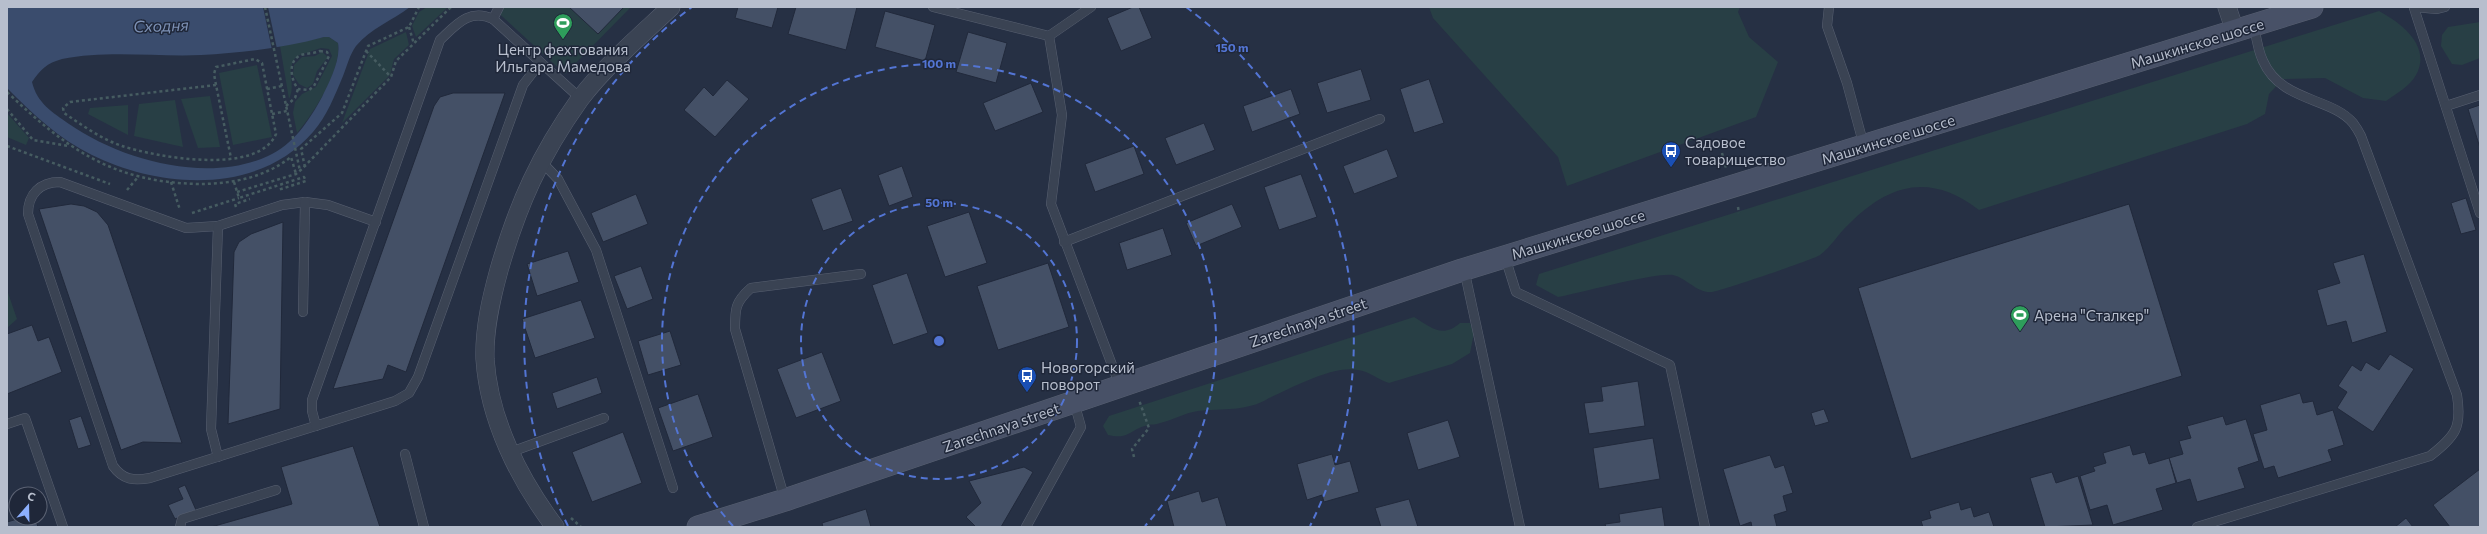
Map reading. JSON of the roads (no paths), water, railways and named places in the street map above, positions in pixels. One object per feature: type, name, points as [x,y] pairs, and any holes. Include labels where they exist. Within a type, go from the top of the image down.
[{"type":"main road","name":"Машкинское шоссе","points":[[1463,270],[2312,7]]},
{"type":"main road","name":"Zarechnaya street","points":[[698,527],[785,500],[1463,270]]},
{"type":"street","points":[[556,527],[540,507],[511,452],[498,422],[489,387],[485,359],[486,331],[493,291],[510,231],[540,160],[581,99],[611,64],[672,7]]},
{"type":"street","points":[[2227,7],[2244,28]]},
{"type":"lane","points":[[493,19],[499,7]]},
{"type":"lane","points":[[933,7],[1049,36],[1091,7]]},
{"type":"lane","points":[[1829,7],[1827,26],[1847,83],[1864,146]]},
{"type":"lane","points":[[2445,7],[2437,9],[2414,8],[2480,213]]},
{"type":"lane","points":[[316,426],[312,412],[312,400],[440,40],[462,19],[474,15],[484,15],[493,19],[581,99]]},
{"type":"lane","points":[[2197,527],[2430,456],[2448,442],[2459,421],[2457,395],[2361,136],[2352,122],[2332,109],[2294,93],[2272,75],[2244,28]]},
{"type":"lane","points":[[1049,36],[1062,115],[1051,204],[1064,242],[1120,386]]},
{"type":"lane","points":[[376,222],[328,205],[305,202],[282,205],[218,226],[186,228],[60,182],[51,182],[36,190],[28,206],[28,214],[113,466],[118,473],[125,478],[136,480],[150,478],[395,402],[409,393],[418,377],[523,84],[540,63]]},
{"type":"lane","points":[[2446,106],[2480,95]]},
{"type":"lane","points":[[1064,242],[1380,119]]},
{"type":"lane","points":[[540,160],[558,179],[596,250],[673,488]]},
{"type":"lane","points":[[303,312],[305,202]]},
{"type":"lane","points":[[218,226],[211,429],[218,457]]},
{"type":"lane","points":[[1505,257],[1516,292],[1670,365],[1705,527]]},
{"type":"lane","points":[[1463,270],[1520,527]]},
{"type":"lane","points":[[785,500],[735,329],[735,313],[739,298],[751,288],[861,274]]},
{"type":"lane","points":[[1026,527],[1081,427],[1074,402]]},
{"type":"lane","points":[[7,424],[25,418],[63,527]]},
{"type":"lane","points":[[511,452],[604,418]]},
{"type":"lane","points":[[405,454],[424,527]]},
{"type":"lane","points":[[180,527],[182,519],[276,490]]},
{"type":"water","name":"Сходня","points":[[7,7],[410,7],[368,35],[356,46],[350,56],[330,105],[313,132],[291,152],[265,167],[238,176],[208,180],[178,179],[148,175],[119,166],[80,149],[57,134],[7,88]],"holes":[[[329,37],[338,43],[338,56],[334,71],[312,115],[300,131],[285,146],[268,156],[244,164],[218,168],[192,168],[165,164],[113,148],[90,137],[51,111],[41,101],[32,82],[48,65],[62,59],[79,56],[114,54],[217,54],[263,49]]]},
{"type":"place","name":"Центр фехтования Ильгара Мамедова","points":[[563,40]]},
{"type":"place","name":"Садовое товарищество","points":[[1671,168]]},
{"type":"place","name":"Арена \"Сталкер\"","points":[[2020,332]]},
{"type":"place","name":"Новогорский поворот","points":[[1027,393]]}]
